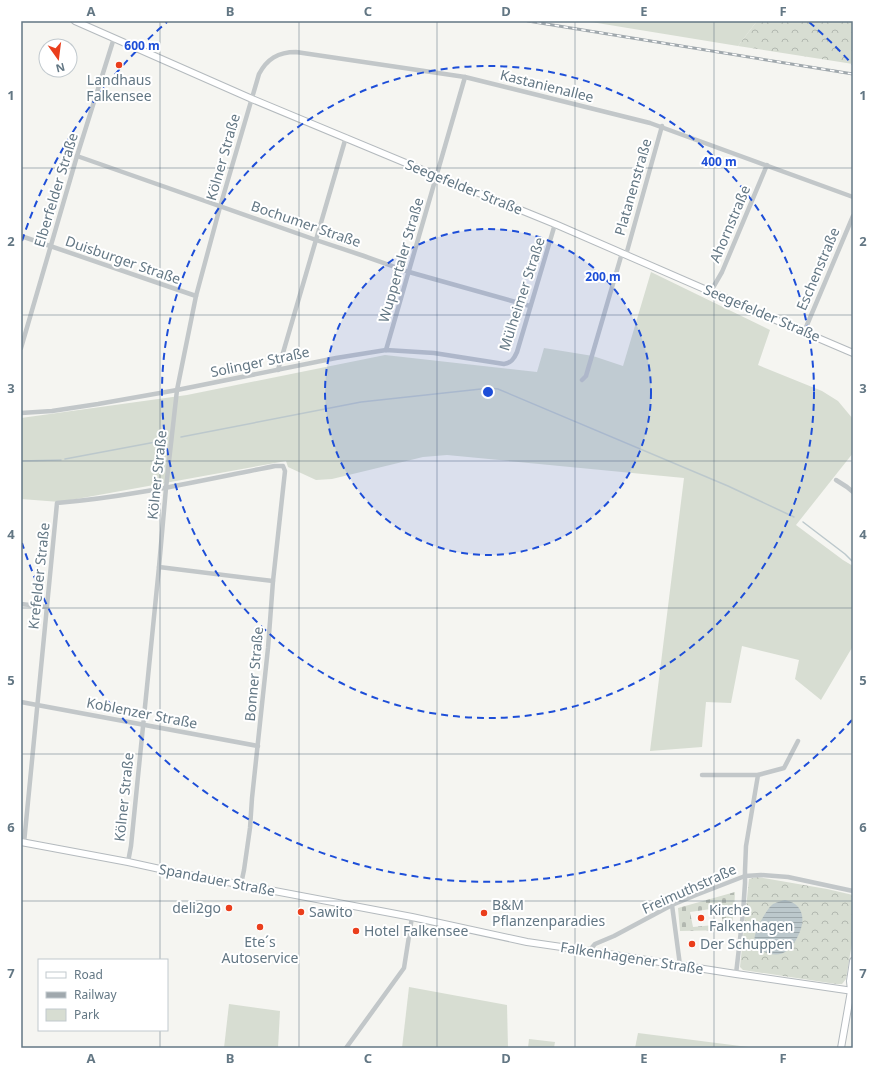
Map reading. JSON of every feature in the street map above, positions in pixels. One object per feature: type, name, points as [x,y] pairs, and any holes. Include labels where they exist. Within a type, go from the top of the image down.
[{"type":"main road","name":"Seegefelder Straße","points":[[74,21],[252,98],[555,224],[853,353]]},
{"type":"main road","name":"Spandauer Straße","points":[[22,843],[128,862],[412,918]]},
{"type":"main road","name":"Falkenhagener Straße","points":[[412,918],[527,942],[852,990]]},
{"type":"main road","points":[[842,1048],[852,990],[850,981],[853,962]]},
{"type":"street","name":"Elberfelder Straße","points":[[21,348],[77,156],[114,38]]},
{"type":"street","name":"Kastanienallee","points":[[252,98],[259,74],[263,67],[270,59],[279,54],[288,52],[308,53],[465,77],[662,126],[853,197]]},
{"type":"street","name":"Wuppertaler Straße","points":[[386,350],[465,77]]},
{"type":"street","name":"Kölner Straße","points":[[128,862],[177,390],[196,296],[252,98]]},
{"type":"street","name":"Platanenstraße","points":[[582,380],[586,376],[662,126]]},
{"type":"street","points":[[278,370],[346,137]]},
{"type":"street","name":"Bochumer Straße","points":[[77,156],[409,272],[530,306]]},
{"type":"street","name":"Ahornstraße","points":[[711,292],[722,272],[767,165]]},
{"type":"street","name":"Eschenstraße","points":[[804,332],[853,216]]},
{"type":"street","name":"Mülheimer Straße","points":[[504,364],[513,359],[517,352],[555,224]]},
{"type":"street","name":"Duisburger Straße","points":[[21,236],[196,296]]},
{"type":"street","name":"Solinger Straße","points":[[21,413],[52,411],[98,404],[177,390],[336,358],[386,350],[434,353],[504,364]]},
{"type":"street","name":"Bonner Straße","points":[[166,488],[275,466],[284,466],[285,471],[273,581],[268,649],[250,828],[244,870],[240,884]]},
{"type":"street","points":[[836,480],[853,492]]},
{"type":"street","name":"Krefelder Straße","points":[[22,843],[38,704],[58,503],[91,500],[166,488]]},
{"type":"street","points":[[159,567],[273,581]]},
{"type":"street","points":[[21,604],[47,607]]},
{"type":"street","name":"Koblenzer Straße","points":[[21,702],[258,746]]},
{"type":"street","points":[[702,775],[758,774],[784,768],[798,741]]},
{"type":"street","points":[[736,974],[743,913],[746,846],[758,774]]},
{"type":"street","name":"Freimuthstraße","points":[[589,951],[595,944],[614,936],[672,905],[745,876],[761,875],[788,878],[853,891]]},
{"type":"street","points":[[672,905],[680,965]]},
{"type":"street","points":[[346,1048],[404,968],[412,918]]},
{"type":"green space","points":[[585,21],[757,21],[738,46]]},
{"type":"green space","points":[[757,21],[853,21],[853,64],[738,46]]},
{"type":"green space","points":[[651,272],[770,330],[758,365],[822,391],[838,401],[853,419],[853,453],[796,525],[853,566],[853,646],[821,700],[795,679],[799,660],[742,646],[731,703],[706,702],[702,747],[650,751],[684,478],[447,455],[423,457],[332,479],[316,480],[288,467],[286,461],[60,502],[21,499],[21,418],[187,395],[385,355],[537,372],[544,348],[593,356],[623,366]]},
{"type":"green space","points":[[757,877],[853,895],[853,937],[846,979],[842,984],[743,970],[740,967],[749,879]]},
{"type":"green space","points":[[735,892],[734,912],[721,914],[720,911],[712,913],[711,909],[690,912],[693,927],[714,925],[715,923],[722,921],[722,917],[733,916],[732,930],[680,931],[678,908]]},
{"type":"green space","points":[[409,987],[507,1005],[508,1048],[402,1048]]},
{"type":"green space","points":[[229,1004],[280,1011],[278,1048],[224,1048]]},
{"type":"green space","points":[[638,1033],[756,1048],[635,1048]]},
{"type":"green space","points":[[529,1039],[555,1042],[554,1048],[528,1048]]},
{"type":"shaded area","points":[[785,900],[797,905],[802,914],[802,926],[800,932],[791,947],[783,953],[774,954],[762,951],[755,944],[756,932],[770,907],[773,904]]},
{"type":"waterway","points":[[181,437],[361,402],[490,388],[498,389],[728,486],[794,517]]},
{"type":"waterway","points":[[65,459],[161,441]]},
{"type":"waterway","points":[[21,461],[61,460]]},
{"type":"waterway","points":[[803,522],[845,554],[853,562]]},
{"type":"railway","points":[[528,21],[853,74]]},
{"type":"place","name":"Landhaus Falkensee","points":[[119,65]]},
{"type":"place","name":"deli2go","points":[[229,908]]},
{"type":"place","name":"Sawito","points":[[301,912]]},
{"type":"place","name":"B&M Pflanzenparadies","points":[[484,913]]},
{"type":"place","name":"Kirche Falkenhagen","points":[[701,918]]},
{"type":"place","name":"Ete´s Autoservice","points":[[260,927]]},
{"type":"place","name":"Hotel Falkensee","points":[[356,931]]},
{"type":"place","name":"Der Schuppen","points":[[692,944]]}]
